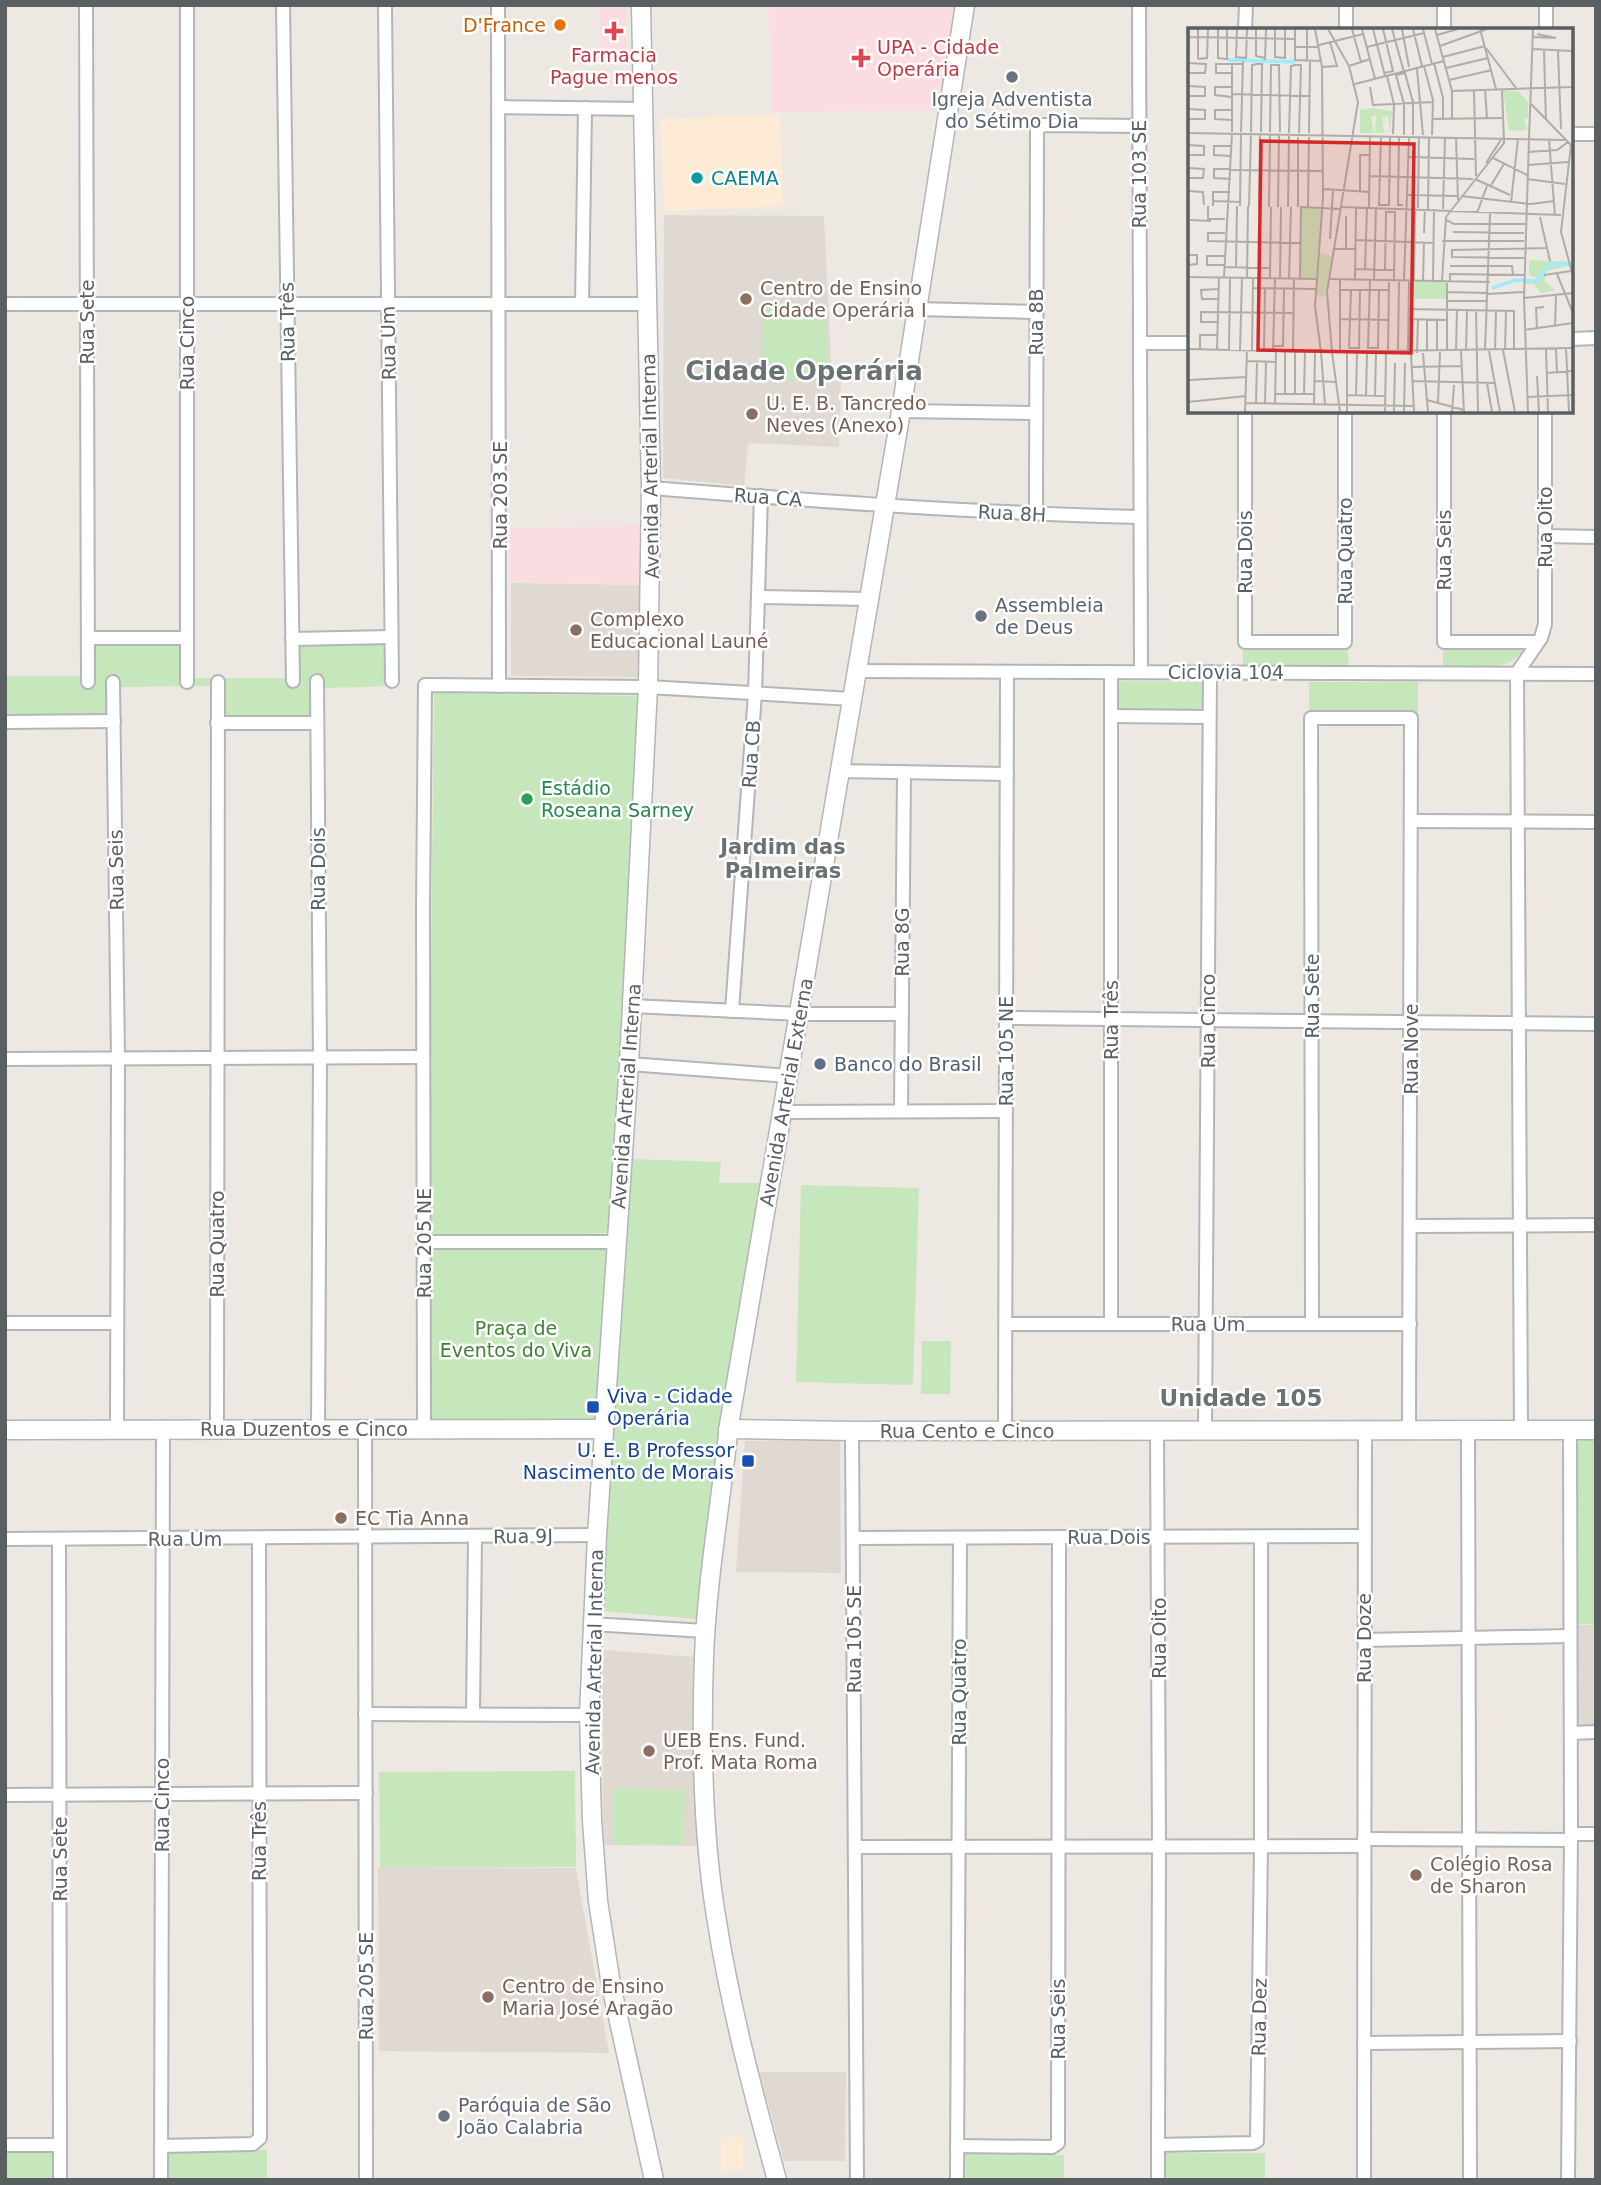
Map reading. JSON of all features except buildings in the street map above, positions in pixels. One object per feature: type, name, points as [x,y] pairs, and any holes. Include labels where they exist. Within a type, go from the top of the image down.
[{"type":"main road","name":"Avenida Arterial Interna","points":[[641,5],[651,488],[649,687],[629,1064],[603,1429],[589,1715],[598,1901],[611,1984],[654,2180]]},
{"type":"main road","name":"Avenida Arterial Externa","points":[[777,2180],[750,2087],[715,1915],[708,1853],[704,1783],[705,1631],[710,1563],[728,1429],[901,411],[965,5]]},
{"type":"main road","name":"Rua Duzentos e Cinco","points":[[5,1430],[603,1429]]},
{"type":"main road","name":"Rua Cento e Cinco","points":[[728,1429],[1596,1430]]},
{"type":"street","name":"Rua Sete","points":[[86,5],[88,682]]},
{"type":"street","name":"Rua Cinco","points":[[187,5],[187,682]]},
{"type":"street","name":"Rua Três","points":[[283,5],[293,681]]},
{"type":"street","name":"Rua Um","points":[[385,5],[392,681]]},
{"type":"street","name":"Rua 203 SE","points":[[498,5],[499,686]]},
{"type":"street","name":"Rua 103 SE","points":[[1139,5],[1141,672]]},
{"type":"street","points":[[1245,5],[1245,28]]},
{"type":"street","points":[[1346,5],[1346,28]]},
{"type":"street","points":[[1444,5],[1444,28]]},
{"type":"street","points":[[1546,5],[1546,28]]},
{"type":"street","points":[[498,107],[643,109]]},
{"type":"street","points":[[582,304],[585,108]]},
{"type":"street","name":"Rua 8B","points":[[1036,514],[1037,129],[1044,125],[1139,126]]},
{"type":"street","points":[[1573,134],[1596,134]]},
{"type":"street","points":[[5,304],[648,304]]},
{"type":"street","points":[[917,309],[1036,312]]},
{"type":"street","points":[[1573,339],[1596,338]]},
{"type":"street","points":[[1140,344],[1188,343]]},
{"type":"street","points":[[901,411],[1036,413]]},
{"type":"street","name":"Rua Dois","points":[[1245,413],[1245,642],[1296,642]]},
{"type":"street","name":"Rua Quatro","points":[[1296,642],[1345,642],[1345,413]]},
{"type":"street","name":"Rua Seis","points":[[1444,413],[1444,642],[1538,642]]},
{"type":"street","name":"Rua Oito","points":[[1517,673],[1538,642],[1545,624],[1545,413]]},
{"type":"street","name":"Rua CA","points":[[651,488],[884,506]]},
{"type":"street","name":"Rua CB","points":[[732,1011],[755,693],[761,496]]},
{"type":"street","name":"Rua 8H","points":[[884,506],[1140,517]]},
{"type":"street","points":[[1545,536],[1596,537]]},
{"type":"street","points":[[758,597],[868,599]]},
{"type":"street","points":[[292,639],[391,637]]},
{"type":"street","points":[[88,638],[187,638]]},
{"type":"street","name":"Ciclovia 104","points":[[856,671],[1596,674]]},
{"type":"street","name":"Rua 105 NE","points":[[1005,1431],[1007,672]]},
{"type":"street","name":"Rua Três","points":[[1111,672],[1111,1324]]},
{"type":"street","name":"Rua Cinco","points":[[1207,1324],[1210,673]]},
{"type":"street","points":[[1517,673],[1521,1430]]},
{"type":"street","name":"Rua Dois","points":[[317,681],[320,1058],[318,1429]]},
{"type":"street","name":"Rua Seis","points":[[113,682],[118,1059],[117,1429]]},
{"type":"street","name":"Rua Quatro","points":[[217,1429],[218,682]]},
{"type":"street","name":"Rua 205 NE","points":[[424,1429],[425,685],[499,686]]},
{"type":"street","points":[[499,686],[649,687],[851,699]]},
{"type":"street","points":[[1111,716],[1209,717]]},
{"type":"street","name":"Rua Sete","points":[[1312,1324],[1311,718],[1361,718]]},
{"type":"street","name":"Rua Nove","points":[[1361,718],[1411,718],[1409,1430]]},
{"type":"street","points":[[5,722],[114,721]]},
{"type":"street","points":[[217,723],[317,723]]},
{"type":"street","points":[[838,771],[1006,774]]},
{"type":"street","name":"Rua 8G","points":[[901,1111],[904,772]]},
{"type":"street","points":[[1411,821],[1596,822]]},
{"type":"street","points":[[632,1006],[800,1014],[902,1014]]},
{"type":"street","points":[[1006,1018],[1596,1024]]},
{"type":"street","points":[[5,1059],[423,1057]]},
{"type":"street","points":[[629,1064],[789,1076]]},
{"type":"street","points":[[782,1111],[1006,1111]]},
{"type":"street","points":[[1410,1226],[1596,1225]]},
{"type":"street","points":[[424,1242],[617,1242]]},
{"type":"street","points":[[5,1323],[117,1323]]},
{"type":"street","name":"Rua Um","points":[[1006,1324],[1410,1324]]},
{"type":"street","points":[[1205,1430],[1207,1324]]},
{"type":"street","name":"Rua Cinco","points":[[161,2180],[163,1429]]},
{"type":"street","name":"Rua 205 SE","points":[[365,1429],[366,2180]]},
{"type":"street","name":"Rua Oito","points":[[1157,1430],[1158,2180]]},
{"type":"street","name":"Rua Doze","points":[[1364,2180],[1365,1430]]},
{"type":"street","points":[[1468,1430],[1470,2180]]},
{"type":"street","points":[[1568,2180],[1570,1430]]},
{"type":"street","name":"Rua 105 SE","points":[[852,1431],[857,2180]]},
{"type":"street","name":"Rua 9J","points":[[365,1538],[597,1535]]},
{"type":"street","name":"Rua Dois","points":[[853,1538],[1364,1536]]},
{"type":"street","points":[[473,1714],[475,1537]]},
{"type":"street","name":"Rua Seis","points":[[957,2146],[1052,2147],[1058,2143],[1059,1537]]},
{"type":"street","name":"Rua Dez","points":[[1158,2145],[1212,2145],[1257,2141],[1261,1537]]},
{"type":"street","name":"Rua Três","points":[[161,2146],[253,2144],[260,2138],[259,1538]]},
{"type":"street","name":"Rua Um","points":[[5,1539],[365,1538]]},
{"type":"street","name":"Rua Quatro","points":[[957,2180],[960,1538]]},
{"type":"street","name":"Rua Sete","points":[[59,1539],[60,2180]]},
{"type":"street","points":[[592,1624],[705,1631]]},
{"type":"street","points":[[1364,1640],[1570,1636]]},
{"type":"street","points":[[365,1714],[589,1715]]},
{"type":"street","points":[[1571,1732],[1596,1732]]},
{"type":"street","points":[[5,1795],[366,1793]]},
{"type":"street","points":[[855,1847],[1261,1847],[1596,1834]]},
{"type":"street","points":[[1364,2043],[1570,2041]]},
{"type":"street","points":[[5,2145],[60,2145]]},
{"type":"shaded area","name":"Farmacia Pague menos","points":[[600,5],[626,5],[627,57],[601,57]]},
{"type":"shaded area","name":"UPA - Cidade Operária","points":[[769,5],[960,5],[940,110],[773,112]]},
{"type":"shaded area","points":[[780,114],[783,206],[664,211],[660,119]]},
{"type":"shaded area","name":"Centro de Ensino Cidade Operária I","points":[[664,215],[824,216],[832,381],[841,381],[839,447],[748,443],[744,486],[663,478]]},
{"type":"shaded area","points":[[639,526],[639,584],[510,582],[510,528]]},
{"type":"shaded area","name":"Complexo Educacional Launé","points":[[511,583],[641,585],[641,677],[511,676]]},
{"type":"shaded area","points":[[840,1440],[841,1573],[736,1572],[745,1441]]},
{"type":"shaded area","points":[[1576,1625],[1596,1625],[1596,1727],[1576,1727]]},
{"type":"shaded area","name":"UEB Ens. Fund. Prof. Mata Roma","points":[[602,1650],[695,1657],[697,1846],[603,1845]]},
{"type":"shaded area","name":"Centro de Ensino Maria José Aragão","points":[[378,1867],[576,1868],[609,2053],[379,2051]]},
{"type":"shaded area","points":[[759,2072],[846,2072],[845,2161],[784,2161]]},
{"type":"shaded area","points":[[721,2137],[743,2137],[743,2170],[721,2171]]},
{"type":"green space","points":[[764,306],[825,306],[830,381],[760,380]]},
{"type":"green space","points":[[397,643],[398,686],[320,688],[320,718],[219,719],[218,686],[121,687],[121,716],[5,717],[5,676],[81,676],[82,645],[189,645],[190,678],[289,678],[289,644]]},
{"type":"green space","points":[[1243,648],[1348,649],[1349,670],[1243,669]]},
{"type":"green space","points":[[1443,648],[1526,648],[1518,657],[1499,666],[1443,668]]},
{"type":"green space","points":[[1116,681],[1206,682],[1206,712],[1116,710]]},
{"type":"green space","points":[[1309,682],[1418,682],[1418,713],[1309,712]]},
{"type":"green space","points":[[434,693],[641,696],[611,1233],[428,1238]]},
{"type":"green space","points":[[630,1159],[721,1162],[719,1183],[759,1183],[745,1286],[715,1456],[696,1619],[603,1611],[610,1429]]},
{"type":"green space","points":[[801,1185],[919,1188],[913,1385],[796,1382]]},
{"type":"green space","name":"Praça de Eventos do Viva","points":[[429,1247],[608,1248],[595,1424],[429,1424]]},
{"type":"green space","points":[[922,1341],[951,1341],[950,1394],[921,1394]]},
{"type":"green space","points":[[1577,1440],[1596,1440],[1596,1624],[1574,1624]]},
{"type":"green space","points":[[575,1771],[576,1867],[380,1867],[379,1772]]},
{"type":"green space","points":[[614,1789],[685,1790],[684,1845],[614,1845]]},
{"type":"green space","points":[[267,2150],[267,2180],[167,2180],[166,2151]]},
{"type":"green space","points":[[5,2153],[55,2153],[55,2180],[5,2180]]},
{"type":"green space","points":[[1161,2153],[1265,2153],[1265,2180],[1159,2180]]},
{"type":"green space","points":[[965,2154],[1064,2155],[1064,2180],[966,2180]]},
{"type":"place","name":"D'France","points":[[560,25]]},
{"type":"place","name":"Farmacia Pague menos","points":[[614,31]]},
{"type":"place","name":"UPA - Cidade Operária","points":[[861,58]]},
{"type":"place","name":"Igreja Adventista do Sétimo Dia","points":[[1012,77]]},
{"type":"place","name":"CAEMA","points":[[697,178]]},
{"type":"place","name":"Centro de Ensino Cidade Operária I","points":[[746,299]]},
{"type":"place","name":"U. E. B. Tancredo Neves (Anexo)","points":[[752,414]]},
{"type":"place","name":"Assembleia de Deus","points":[[981,616]]},
{"type":"place","name":"Complexo Educacional Launé","points":[[576,630]]},
{"type":"place","name":"Estádio Roseana Sarney","points":[[527,799]]},
{"type":"place","name":"Banco do Brasil","points":[[820,1064]]},
{"type":"place","name":"Viva - Cidade Operária","points":[[593,1407]]},
{"type":"place","name":"U. E. B Professor Nascimento de Morais","points":[[748,1461]]},
{"type":"place","name":"EC Tia Anna","points":[[341,1518]]},
{"type":"place","name":"UEB Ens. Fund. Prof. Mata Roma","points":[[649,1751]]},
{"type":"place","name":"Colégio Rosa de Sharon","points":[[1416,1875]]},
{"type":"place","name":"Centro de Ensino Maria José Aragão","points":[[488,1997]]},
{"type":"place","name":"Paróquia de São João Calabria","points":[[444,2116]]},
{"type":"district","name":"Cidade Operária","points":[[804,371]]},
{"type":"district","name":"Jardim das Palmeiras","points":[[783,859]]},
{"type":"district","name":"Unidade 105","points":[[1241,1398]]}]
